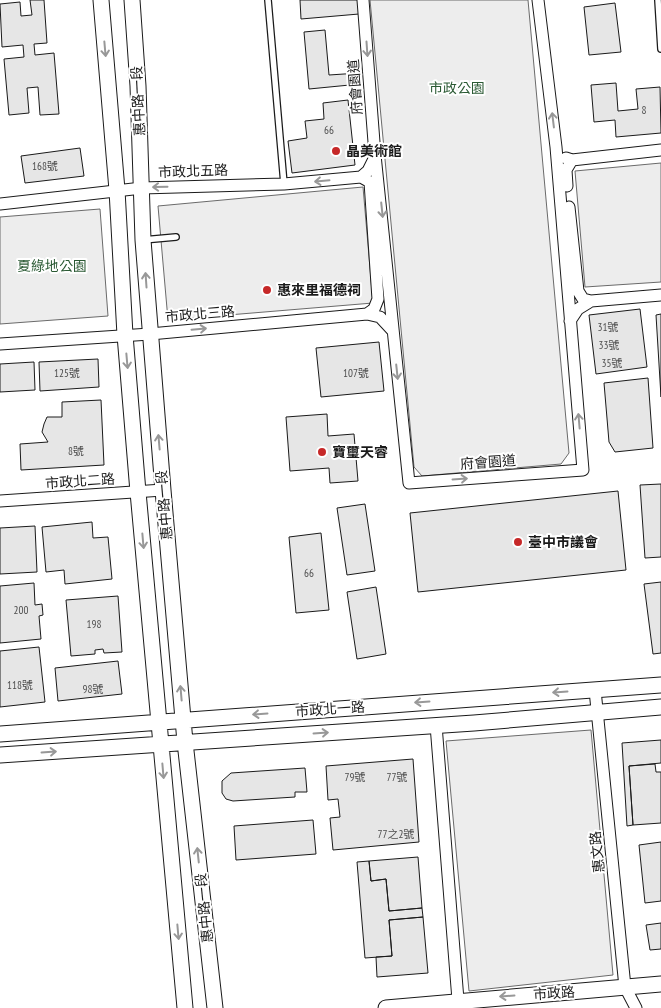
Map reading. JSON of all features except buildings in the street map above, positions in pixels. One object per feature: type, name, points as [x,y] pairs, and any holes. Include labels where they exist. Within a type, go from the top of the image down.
[{"type":"street","name":"惠中路一段","points":[[101,0],[117,190],[125,335],[138,492],[185,1008]]},
{"type":"street","name":"惠中路一段","points":[[132,0],[138,86],[143,240],[150,334],[185,742],[215,1008]]},
{"type":"street","name":"府會園道","points":[[363,0],[380,250],[393,333],[409,483],[583,470],[570,321],[568,234],[538,0]]},
{"type":"street","points":[[556,147],[564,156],[572,160],[661,150]]},
{"type":"street","points":[[367,314],[374,308],[378,299],[380,250],[370,182],[361,177],[370,168],[375,155]]},
{"type":"street","points":[[572,160],[566,173],[568,234],[578,291],[583,298],[591,301],[661,295]]},
{"type":"street","name":"市政北五路","points":[[0,204],[142,188],[284,184],[361,177]]},
{"type":"street","points":[[570,321],[578,309],[591,301]]},
{"type":"street","points":[[367,314],[380,317],[388,324],[393,333]]},
{"type":"street","name":"市政北三路","points":[[0,344],[150,334],[367,314]]},
{"type":"street","name":"市政北二路","points":[[0,501],[163,490]]},
{"type":"street","name":"市政北一路","points":[[0,734],[661,685]]},
{"type":"street","name":"惠文路","points":[[595,690],[625,987],[636,1008]]},
{"type":"street","name":"市政北一路","points":[[0,755],[436,725],[661,707]]},
{"type":"street","points":[[436,725],[458,1000]]},
{"type":"street","name":"市政路","points":[[386,1008],[458,1000],[661,984]]},
{"type":"lane","points":[[268,0],[284,184]]},
{"type":"lane","points":[[658,0],[661,49]]},
{"type":"lane","points":[[143,240],[176,237]]},
{"type":"green space","name":"市政公園","points":[[370,0],[528,0],[569,453],[561,464],[422,476],[414,467]]},
{"type":"green space","points":[[661,163],[661,282],[585,287],[575,171]]},
{"type":"green space","points":[[363,187],[373,303],[168,320],[158,206]]},
{"type":"green space","name":"夏綠地公園","points":[[100,209],[108,316],[0,324],[0,217]]},
{"type":"green space","points":[[591,730],[613,975],[469,991],[446,741]]},
{"type":"place","name":"晶美術館","points":[[336,151]]},
{"type":"place","name":"惠來里福德祠","points":[[267,290]]},
{"type":"place","name":"寶璽天睿","points":[[322,452]]},
{"type":"place","name":"臺中市議會","points":[[518,542]]}]
